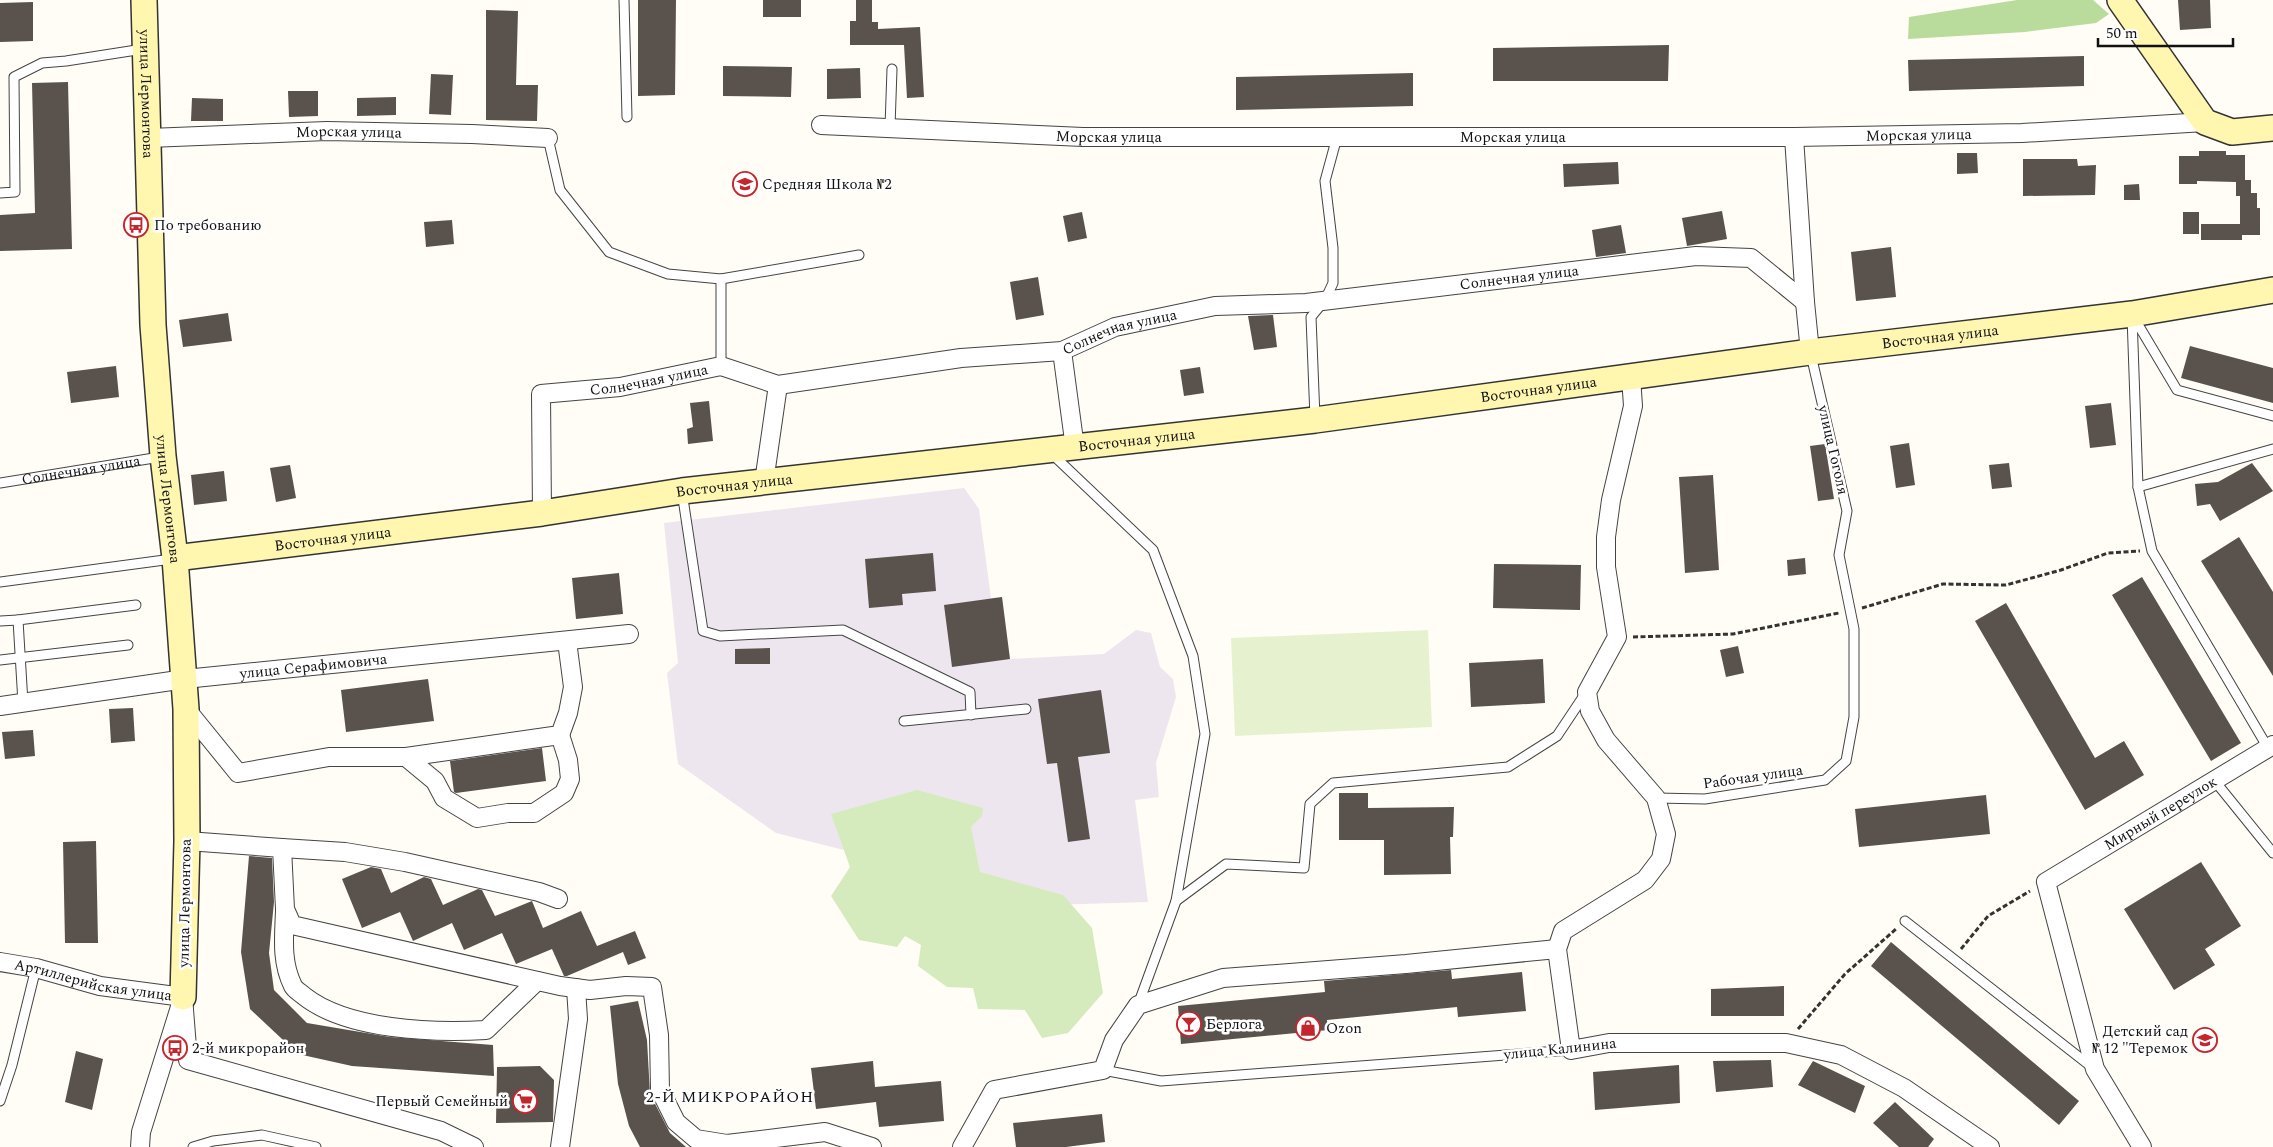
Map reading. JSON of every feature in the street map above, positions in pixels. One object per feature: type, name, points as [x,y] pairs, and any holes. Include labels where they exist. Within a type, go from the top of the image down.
[{"type":"street","name":"улица Лермонтова","points":[[144,0],[154,325],[163,456],[175,558],[185,679],[187,841],[183,997]]},
{"type":"street","points":[[2120,0],[2205,122],[2232,132],[2273,128]]},
{"type":"street","name":"Морская улица","points":[[821,125],[1083,137],[1794,137],[2022,133],[2205,122]]},
{"type":"street","name":"Морская улица","points":[[149,138],[327,130],[548,138]]},
{"type":"street","name":"улица Гоголя","points":[[1794,137],[1804,302],[1810,352]]},
{"type":"street","name":"Солнечная улица","points":[[542,513],[541,394],[620,387],[721,366],[778,385],[961,358],[1062,351],[1115,327],[1215,306],[1325,300],[1696,256],[1751,258],[1804,302]]},
{"type":"street","name":"Восточная улица","points":[[175,558],[542,513],[682,491],[1049,452],[1315,420],[1810,352],[2132,314],[2273,290]]},
{"type":"street","points":[[1062,351],[1075,448]]},
{"type":"street","points":[[1572,1050],[1557,949],[1563,930],[1644,880],[1662,859],[1666,834],[1656,798],[1606,740],[1590,711],[1587,692],[1617,637],[1606,567],[1606,537],[1611,500],[1633,406],[1631,377]]},
{"type":"street","points":[[764,482],[778,385]]},
{"type":"street","name":"улица Серафимовича","points":[[0,706],[185,679],[629,634]]},
{"type":"street","points":[[406,758],[435,781],[444,798],[477,818],[508,813],[534,813],[564,793],[570,779],[568,760],[560,735],[568,713],[573,688],[567,641]]},
{"type":"street","points":[[186,709],[238,773],[329,756],[406,758],[560,735]]},
{"type":"street","name":"Мирный переулок","points":[[2046,882],[2271,746]]},
{"type":"street","points":[[187,841],[345,852],[405,862],[539,892],[558,899]]},
{"type":"street","points":[[282,848],[285,909],[284,960],[294,988],[318,1007],[344,1017],[391,1027],[447,1032],[486,1030],[537,980]]},
{"type":"street","points":[[2046,882],[2095,1070],[2142,1147]]},
{"type":"street","points":[[285,909],[292,925],[537,980],[590,990],[626,986],[652,987],[659,1035],[660,1090],[676,1122],[696,1139],[727,1144],[825,1132],[872,1147]]},
{"type":"street","points":[[962,1147],[994,1090],[1103,1070],[1114,1040],[1138,1005],[1223,978],[1406,964],[1557,949]]},
{"type":"street","name":"Артиллерийская улица","points":[[0,962],[36,968],[100,986],[183,997],[188,1060],[441,1131],[474,1147]]},
{"type":"street","points":[[560,1147],[578,1019],[576,988]]},
{"type":"street","points":[[140,1147],[141,1132],[183,997]]},
{"type":"street","name":"улица Калинина","points":[[1572,1050],[1609,1043],[1786,1043],[1841,1055],[1904,1088],[1990,1147]]},
{"type":"lane","points":[[624,0],[626,117]]},
{"type":"lane","points":[[0,192],[15,192],[14,77],[42,63],[146,49]]},
{"type":"lane","points":[[890,127],[892,69]]},
{"type":"lane","points":[[1315,420],[1311,317],[1325,300],[1333,283],[1333,248],[1325,181],[1337,137]]},
{"type":"lane","points":[[548,138],[560,190],[609,252],[668,274],[721,279],[859,254]]},
{"type":"lane","points":[[721,279],[721,366]]},
{"type":"lane","points":[[2132,314],[2177,390],[2273,416]]},
{"type":"lane","points":[[2132,314],[2138,487],[2152,551],[2271,746]]},
{"type":"lane","name":"улица Гоголя","points":[[1810,352],[1847,510],[1839,555],[1854,629],[1854,717],[1846,761]]},
{"type":"lane","points":[[2138,487],[2273,449]]},
{"type":"lane","points":[[1049,452],[1153,550],[1193,656],[1205,734],[1176,901],[1138,1005]]},
{"type":"lane","name":"Солнечная улица","points":[[0,483],[163,456]]},
{"type":"lane","points":[[682,491],[704,631],[720,636],[844,630],[970,692],[971,715]]},
{"type":"lane","name":"Восточная улица","points":[[0,582],[175,558]]},
{"type":"lane","points":[[0,621],[136,605]]},
{"type":"lane","points":[[18,620],[23,704]]},
{"type":"lane","points":[[0,660],[20,656],[128,645]]},
{"type":"lane","points":[[1176,901],[1226,864],[1304,868],[1310,804],[1333,783],[1508,767],[1557,736],[1587,692]]},
{"type":"lane","points":[[904,721],[1026,709]]},
{"type":"lane","name":"Рабочая улица","points":[[1656,798],[1705,799],[1824,780],[1846,761]]},
{"type":"lane","points":[[2214,780],[2273,853]]},
{"type":"lane","points":[[1905,921],[2095,1070]]},
{"type":"lane","points":[[0,1101],[12,1065],[36,968]]},
{"type":"lane","name":"улица Калинина","points":[[1103,1070],[1161,1082],[1572,1050]]},
{"type":"lane","points":[[193,1147],[213,1140],[262,1135],[316,1147]]},
{"type":"path","points":[[1617,637],[1733,634],[1851,611],[1943,584],[2006,585],[2061,570],[2108,553],[2152,551]]},
{"type":"path","points":[[1953,959],[1988,916],[2046,882]]},
{"type":"path","points":[[1786,1043],[1845,974],[1905,921]]},
{"type":"shaded area","points":[[964,488],[979,509],[991,598],[1002,597],[1010,659],[1104,654],[1136,630],[1151,633],[1160,667],[1173,679],[1176,697],[1156,763],[1159,797],[1135,800],[1148,902],[1049,905],[900,864],[776,833],[678,764],[667,673],[678,663],[664,523]]},
{"type":"green space","points":[[2017,0],[2093,0],[2109,14],[2096,23],[2025,32],[1908,39],[1909,17]]},
{"type":"green space","points":[[1428,630],[1432,727],[1235,736],[1231,638]]},
{"type":"green space","points":[[917,790],[983,808],[982,816],[971,827],[980,872],[1063,895],[1092,928],[1103,993],[1068,1033],[1042,1038],[1025,1010],[978,1009],[973,988],[947,987],[918,966],[921,945],[905,936],[897,947],[859,940],[831,896],[850,867],[831,814]]},
{"type":"building","points":[[638,0],[676,0],[675,95],[638,96]]},
{"type":"building","points":[[763,0],[801,0],[801,17],[763,17]]},
{"type":"building","points":[[856,0],[872,0],[872,22],[878,22],[878,29],[920,27],[924,97],[907,98],[904,45],[850,45],[850,21],[856,21]]},
{"type":"building","points":[[2178,0],[2210,0],[2211,28],[2180,30]]},
{"type":"building","points":[[33,2],[33,41],[0,42],[0,3]]},
{"type":"building","points":[[486,10],[518,11],[516,85],[538,85],[537,121],[486,120]]},
{"type":"building","points":[[1669,45],[1668,81],[1493,81],[1493,48]]},
{"type":"building","points":[[2084,56],[2084,86],[1909,91],[1908,60]]},
{"type":"building","points":[[723,66],[792,67],[791,97],[723,96]]},
{"type":"building","points":[[860,68],[861,98],[827,99],[827,69]]},
{"type":"building","points":[[1413,73],[1413,106],[1236,110],[1236,77]]},
{"type":"building","points":[[431,74],[453,75],[451,115],[429,114]]},
{"type":"building","points":[[68,82],[72,249],[0,251],[0,215],[35,213],[32,83]]},
{"type":"building","points":[[288,91],[318,91],[318,116],[289,117]]},
{"type":"building","points":[[396,97],[396,115],[357,116],[357,98]]},
{"type":"building","points":[[192,98],[223,99],[223,121],[191,121]]},
{"type":"building","points":[[2199,151],[2226,151],[2226,155],[2245,155],[2245,180],[2251,180],[2251,193],[2257,193],[2257,208],[2260,208],[2260,235],[2242,235],[2242,240],[2201,240],[2201,224],[2240,224],[2240,196],[2236,196],[2236,182],[2197,181],[2197,184],[2179,184],[2179,156],[2199,156]]},
{"type":"building","points":[[1957,153],[1977,153],[1978,173],[1957,174]]},
{"type":"building","points":[[2023,159],[2077,159],[2078,166],[2096,165],[2095,195],[2023,196]]},
{"type":"building","points":[[1618,162],[1619,184],[1564,187],[1563,164]]},
{"type":"building","points":[[2139,184],[2140,200],[2124,200],[2124,185]]},
{"type":"building","points":[[1722,211],[1727,239],[1687,246],[1682,218]]},
{"type":"building","points":[[1082,212],[1087,238],[1068,242],[1063,216]]},
{"type":"building","points":[[2183,212],[2199,212],[2199,234],[2183,234]]},
{"type":"building","points":[[452,220],[454,244],[426,247],[424,222]]},
{"type":"building","points":[[1621,225],[1626,253],[1596,257],[1592,230]]},
{"type":"building","points":[[1891,247],[1896,297],[1856,301],[1851,252]]},
{"type":"building","points":[[1038,277],[1044,315],[1016,320],[1010,282]]},
{"type":"building","points":[[228,313],[232,341],[183,347],[179,320]]},
{"type":"building","points":[[1273,315],[1277,347],[1254,350],[1248,316]]},
{"type":"building","points":[[2190,346],[2273,368],[2273,403],[2181,378]]},
{"type":"building","points":[[116,366],[119,397],[71,403],[67,372]]},
{"type":"building","points":[[1200,367],[1204,393],[1184,396],[1180,370]]},
{"type":"building","points":[[709,401],[713,441],[688,444],[687,429],[693,427],[690,403]]},
{"type":"building","points":[[2111,403],[2116,445],[2090,448],[2085,406]]},
{"type":"building","points":[[1909,443],[1915,485],[1896,488],[1890,446]]},
{"type":"building","points":[[1825,444],[1834,499],[1818,501],[1810,446]]},
{"type":"building","points":[[2009,463],[2012,487],[1992,489],[1989,465]]},
{"type":"building","points":[[2252,463],[2273,491],[2220,521],[2210,504],[2197,506],[2195,484],[2218,482]]},
{"type":"building","points":[[290,465],[296,498],[276,502],[270,468]]},
{"type":"building","points":[[224,471],[227,501],[194,505],[191,475]]},
{"type":"building","points":[[1713,475],[1719,570],[1685,573],[1679,477]]},
{"type":"building","points":[[2239,537],[2273,592],[2273,676],[2201,561]]},
{"type":"building","points":[[933,553],[936,591],[902,594],[903,605],[869,608],[865,559]]},
{"type":"building","points":[[1805,558],[1806,574],[1788,576],[1787,560]]},
{"type":"building","points":[[1494,564],[1581,565],[1580,610],[1493,608]]},
{"type":"building","points":[[619,573],[623,614],[576,619],[572,578]]},
{"type":"building","points":[[2142,577],[2241,743],[2211,761],[2112,595]]},
{"type":"building","points":[[1002,597],[1010,659],[952,667],[944,605]]},
{"type":"building","points":[[2006,603],[2095,758],[2124,741],[2144,775],[2085,810],[1975,621]]},
{"type":"building","points":[[1738,646],[1744,673],[1726,677],[1720,650]]},
{"type":"building","points":[[770,648],[770,664],[735,664],[735,649]]},
{"type":"building","points":[[1543,659],[1545,703],[1471,707],[1469,663]]},
{"type":"building","points":[[428,679],[434,721],[346,732],[341,690]]},
{"type":"building","points":[[1101,690],[1110,753],[1078,757],[1090,839],[1068,842],[1057,763],[1047,764],[1038,699]]},
{"type":"building","points":[[133,708],[135,741],[111,743],[109,709]]},
{"type":"building","points":[[33,730],[35,756],[5,759],[2,732]]},
{"type":"building","points":[[542,748],[546,781],[454,792],[450,761]]},
{"type":"building","points":[[1339,793],[1368,793],[1368,808],[1454,807],[1453,837],[1450,837],[1451,874],[1384,875],[1384,840],[1339,840]]},
{"type":"building","points":[[1986,795],[1990,834],[1859,847],[1855,809]]},
{"type":"building","points":[[96,841],[98,943],[65,943],[63,842]]},
{"type":"building","points":[[249,856],[272,858],[274,902],[269,953],[274,990],[307,1023],[390,1037],[493,1045],[494,1076],[352,1066],[298,1054],[250,1009],[241,952]]},
{"type":"building","points":[[2201,862],[2241,926],[2205,949],[2215,965],[2174,990],[2124,909]]},
{"type":"building","points":[[371,867],[381,869],[391,893],[424,877],[431,879],[443,905],[478,889],[482,890],[495,916],[532,901],[543,928],[581,911],[597,946],[635,931],[646,958],[628,965],[623,952],[564,976],[552,949],[516,964],[502,933],[464,950],[452,923],[413,941],[400,912],[362,928],[342,879]]},
{"type":"building","points":[[1891,942],[2079,1101],[2059,1125],[1871,966]]},
{"type":"building","points":[[1451,970],[1452,979],[1522,972],[1526,1011],[1458,1017],[1457,1007],[1327,1020],[1328,1030],[1181,1044],[1178,1006],[1325,992],[1324,981]]},
{"type":"building","points":[[1784,986],[1784,1016],[1711,1016],[1711,989]]},
{"type":"building","points":[[638,1001],[647,1040],[650,1094],[670,1133],[686,1147],[640,1147],[629,1126],[618,1084],[610,1006]]},
{"type":"building","points":[[76,1051],[103,1059],[92,1110],[65,1102]]},
{"type":"building","points":[[1771,1060],[1773,1087],[1716,1092],[1713,1061]]},
{"type":"building","points":[[873,1061],[875,1087],[941,1081],[944,1121],[879,1127],[876,1102],[816,1109],[811,1068]]},
{"type":"building","points":[[1813,1061],[1865,1086],[1855,1113],[1798,1085]]},
{"type":"building","points":[[1679,1065],[1680,1103],[1595,1110],[1593,1072]]},
{"type":"building","name":"Первый Семейный","points":[[540,1066],[554,1080],[553,1122],[496,1123],[497,1067]]},
{"type":"building","points":[[1895,1102],[1934,1139],[1928,1147],[1899,1147],[1873,1123]]},
{"type":"building","points":[[1102,1114],[1105,1142],[1066,1147],[1016,1147],[1013,1123]]},
{"type":"place","name":"Средняя Школа №2","points":[[745,184]]},
{"type":"place","name":"По требованию","points":[[136,225]]},
{"type":"place","name":"Берлога","points":[[1189,1024]]},
{"type":"place","name":"Ozon","points":[[1308,1028]]},
{"type":"place","name":"Детский сад № 12 \"Теремок","points":[[2205,1040]]},
{"type":"place","name":"2-й микрорайон","points":[[175,1048]]},
{"type":"place","name":"Первый Семейный","points":[[525,1101]]},
{"type":"district","name":"2-Й МИКРОРАЙОН","points":[[730,1097]]}]
